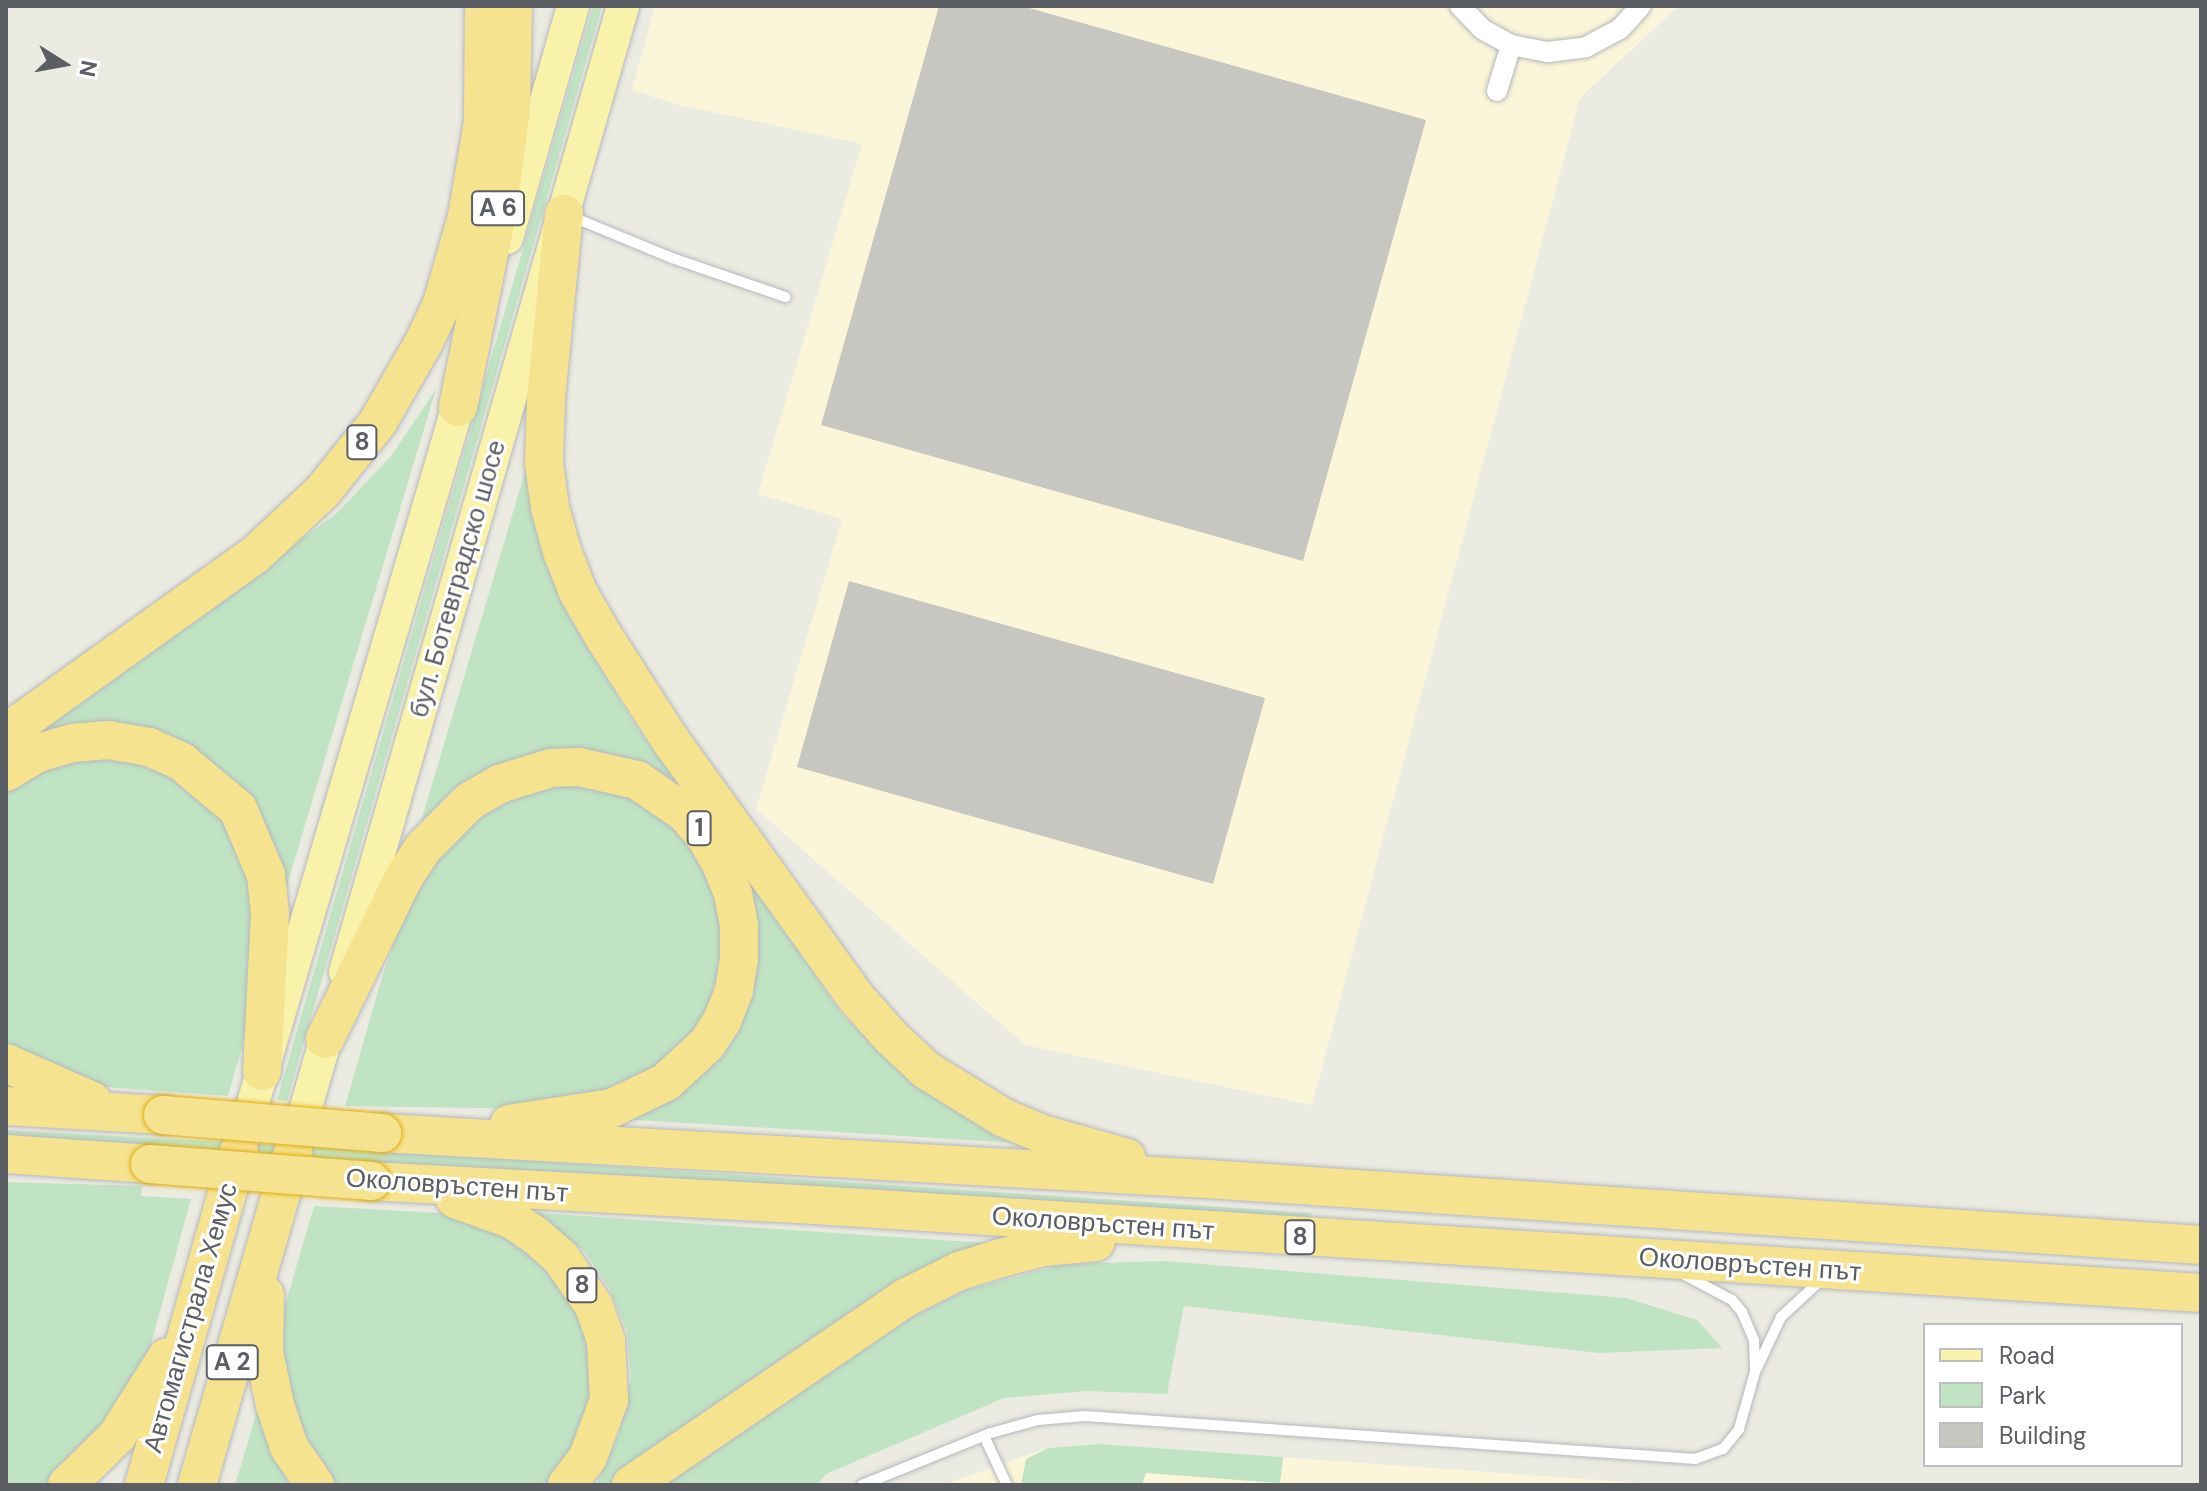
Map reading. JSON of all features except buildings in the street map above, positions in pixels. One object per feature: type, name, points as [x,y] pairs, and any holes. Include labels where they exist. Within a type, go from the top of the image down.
[{"type":"highway","name":"8","points":[[6,733],[256,554],[323,491],[378,422],[442,304],[467,217],[483,121],[484,6]]},
{"type":"highway","name":"A 6","points":[[458,407],[497,213],[515,65],[513,6]]},
{"type":"highway","points":[[564,214],[546,399],[544,463],[550,508],[578,592],[671,741],[858,1000],[926,1070],[965,1097],[1042,1134],[1207,1179]]},
{"type":"highway","points":[[6,772],[38,753],[73,743],[108,740],[149,747],[182,762],[238,809],[266,875],[270,914],[262,1071]]},
{"type":"highway","name":"1","points":[[325,1039],[403,879],[424,847],[470,801],[525,774],[579,767],[637,780],[685,813],[705,836],[721,864],[733,894],[739,926],[739,959],[734,991],[722,1021],[707,1044],[666,1082],[612,1108],[426,1136]]},
{"type":"highway","points":[[6,1063],[121,1112]]},
{"type":"highway","name":"Околовръстен път","points":[[6,1106],[426,1136],[1207,1179],[2201,1245]]},
{"type":"highway","name":"Автомагистрала Хемус","points":[[144,1485],[239,1151]]},
{"type":"highway","name":"Автомагистрала Хемус","points":[[197,1485],[293,1152]]},
{"type":"highway","name":"Околовръстен път","points":[[6,1154],[384,1183],[815,1205],[2201,1293]]},
{"type":"highway","points":[[6,1171],[95,1160]]},
{"type":"highway","name":"8","points":[[384,1183],[480,1206],[511,1219],[561,1258],[594,1306],[606,1340],[609,1400],[588,1457],[567,1485]]},
{"type":"highway","points":[[631,1485],[861,1326],[959,1271],[1044,1247],[1209,1231]]},
{"type":"highway","points":[[267,1239],[264,1352],[275,1405],[289,1447],[315,1485]]},
{"type":"highway","points":[[67,1485],[117,1436],[191,1321]]},
{"type":"main road","name":"бул. Ботевградско шосе","points":[[239,1151],[573,6]]},
{"type":"main road","name":"бул. Ботевградско шосе","points":[[293,1152],[623,6]]},
{"type":"street","points":[[1460,6],[1482,29],[1511,45],[1548,52],[1586,47],[1620,29],[1641,6]]},
{"type":"street","points":[[1497,91],[1511,45]]},
{"type":"lane","points":[[564,214],[672,258],[785,297]]},
{"type":"lane","points":[[1652,1259],[1732,1300],[1750,1325],[1755,1372]]},
{"type":"lane","points":[[862,1485],[984,1436],[1038,1420],[1085,1416],[1695,1459],[1723,1449],[1739,1429],[1755,1372],[1781,1317],[1802,1294],[1835,1270]]},
{"type":"lane","points":[[984,1436],[1007,1485]]},
{"type":"shaded area","points":[[655,6],[1684,6],[1673,11],[1580,98],[1312,1105],[1025,1045],[756,809],[842,519],[758,494],[862,144],[675,104],[632,90]]},
{"type":"shaded area","points":[[1100,1444],[1667,1485],[943,1485],[1048,1448]]},
{"type":"green space","points":[[593,6],[602,6],[287,1101],[277,1100]]},
{"type":"green space","points":[[436,389],[278,915],[273,879],[181,752],[6,750],[336,514],[391,456]]},
{"type":"green space","points":[[531,452],[545,554],[564,608],[633,722],[685,792],[588,755],[419,828]]},
{"type":"green space","points":[[107,753],[174,772],[235,828],[256,882],[256,998],[228,1096],[92,1086],[6,1044],[6,784],[45,762]]},
{"type":"green space","points":[[558,782],[613,787],[660,811],[696,848],[720,894],[723,994],[696,1039],[658,1074],[553,1109],[345,1106],[383,974],[410,900],[432,855],[474,814]]},
{"type":"green space","points":[[740,866],[844,1017],[942,1103],[1018,1143],[620,1119],[681,1094],[710,1068],[736,1033]]},
{"type":"green space","points":[[6,1130],[334,1148],[1312,1213],[1309,1225],[6,1141]]},
{"type":"green space","points":[[6,1182],[142,1186],[141,1196],[191,1199],[143,1373],[114,1422],[50,1485],[6,1485]]},
{"type":"green space","points":[[314,1206],[459,1214],[512,1240],[553,1275],[579,1310],[596,1374],[587,1422],[553,1485],[333,1485],[303,1448],[275,1340]]},
{"type":"green space","points":[[537,1213],[1017,1245],[613,1485],[596,1485],[619,1434],[631,1378],[627,1331],[610,1290],[585,1252]]},
{"type":"green space","points":[[1164,1261],[1626,1298],[1697,1320],[1722,1348],[1599,1353],[1184,1306],[1167,1394],[1086,1391],[1004,1398],[826,1474],[817,1485],[664,1485],[881,1333],[966,1290],[1064,1264]]},
{"type":"green space","points":[[257,1412],[289,1485],[235,1485]]},
{"type":"green space","points":[[1100,1444],[1283,1457],[1280,1483],[1146,1473],[1142,1485],[1021,1485],[1026,1459],[1048,1448]]}]
